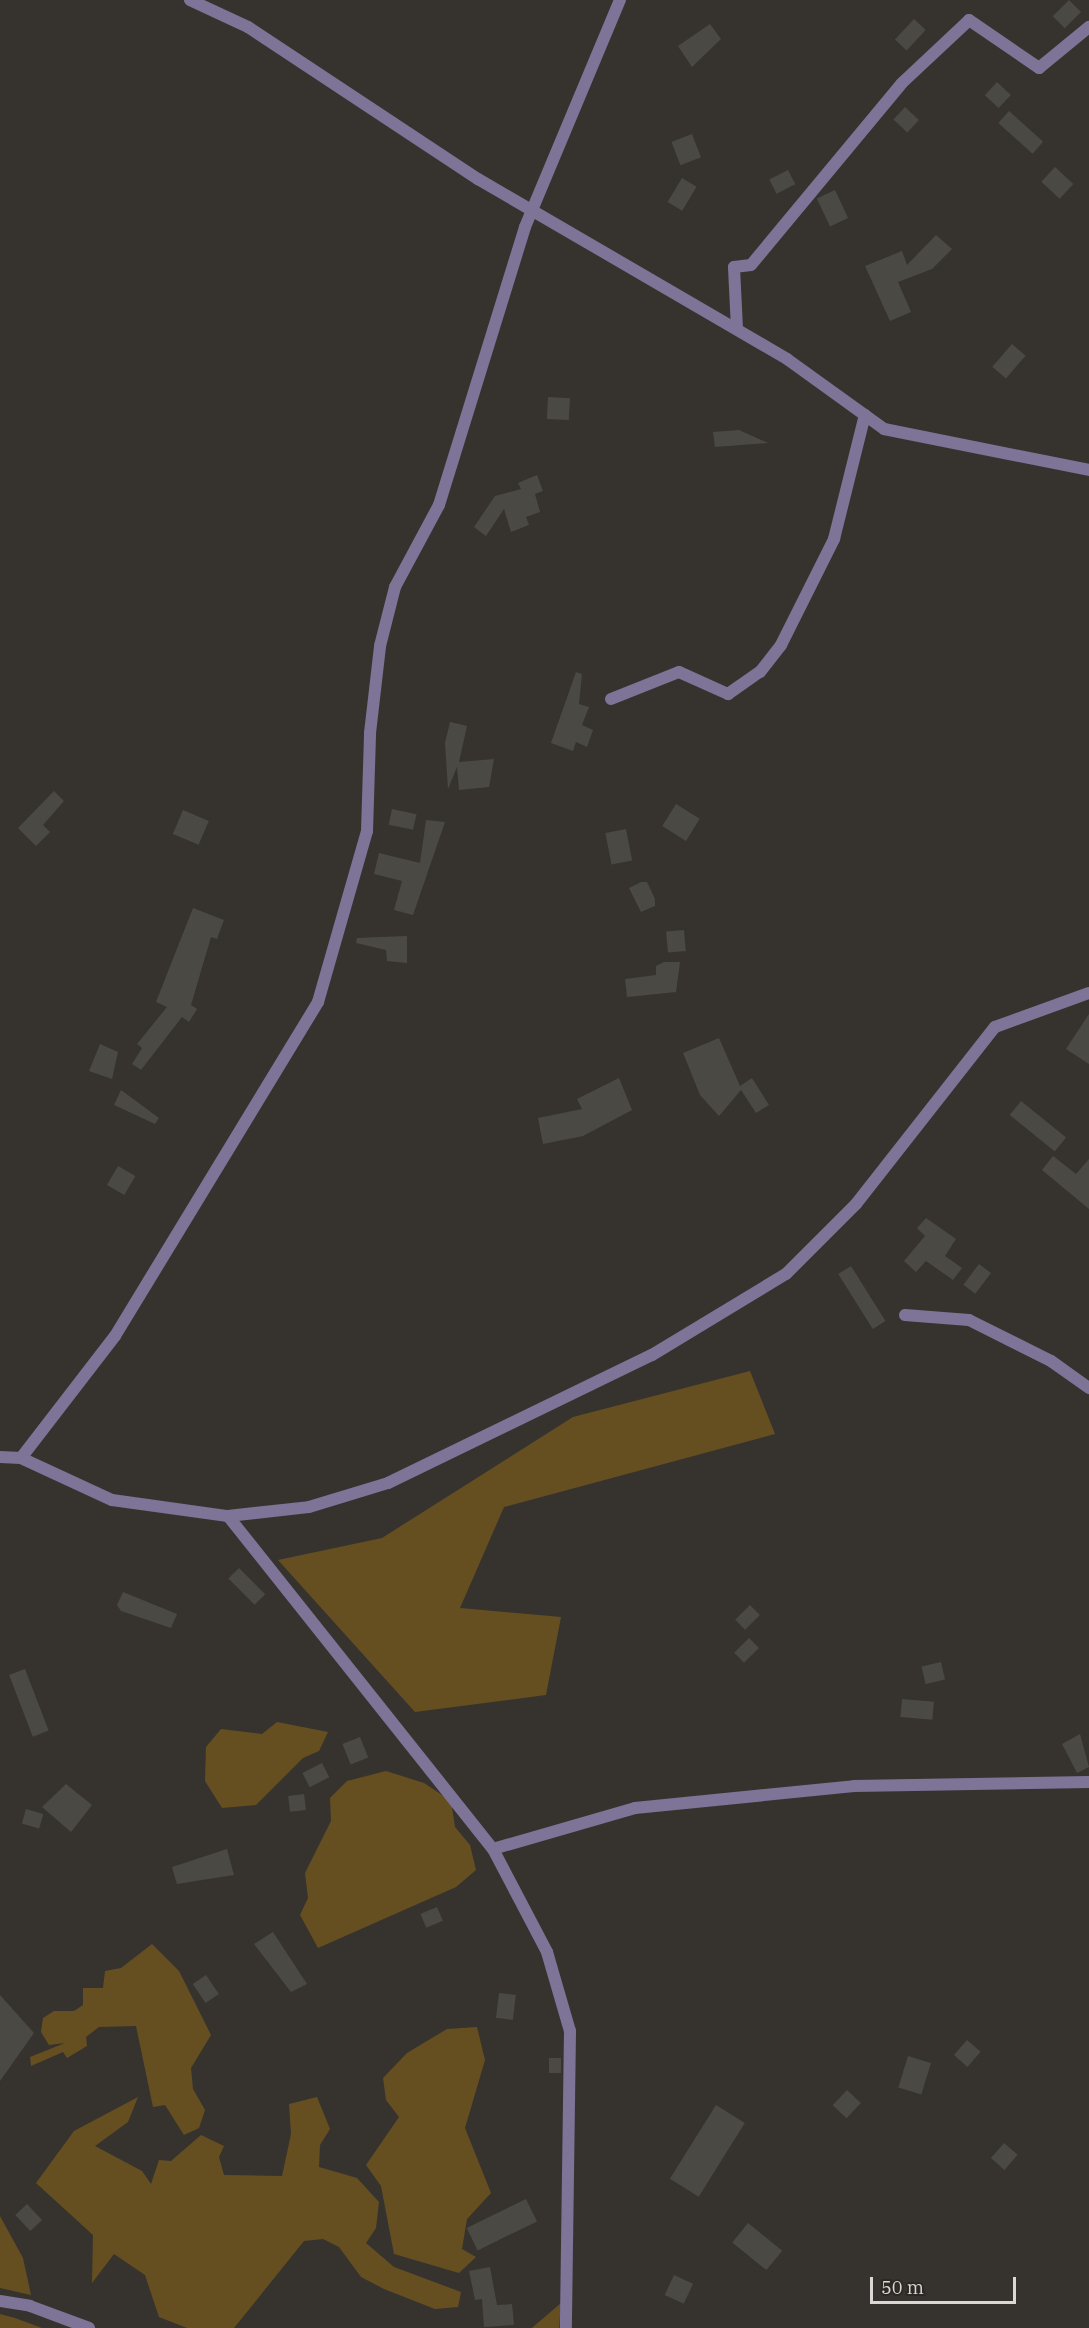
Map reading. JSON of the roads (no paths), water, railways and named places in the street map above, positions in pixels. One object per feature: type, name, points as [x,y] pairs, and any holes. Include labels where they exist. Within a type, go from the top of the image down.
[{"type":"street","points":[[190,0],[248,27],[478,179],[534,209],[737,329],[865,415],[895,432],[1089,470]]},
{"type":"street","points":[[21,1458],[115,1336],[318,1002],[367,831],[370,733],[380,646],[395,587],[440,505],[534,209],[620,0]]},
{"type":"street","points":[[737,329],[734,267],[751,265],[902,83],[969,20],[1039,68],[1089,27]]},
{"type":"street","points":[[611,699],[679,672],[729,694],[760,672],[781,645],[834,539],[865,415]]},
{"type":"street","points":[[0,1457],[21,1458],[112,1500],[228,1516],[309,1507],[387,1483],[681,1338],[786,1274],[856,1204],[995,1028],[1089,993]]},
{"type":"street","points":[[905,1314],[969,1320],[1051,1361],[1089,1388]]},
{"type":"street","points":[[228,1516],[493,1849],[547,1952],[570,2031],[566,2328]]},
{"type":"street","points":[[493,1849],[634,1808],[854,1786],[1089,1782]]},
{"type":"street","points":[[0,2301],[30,2306],[89,2328]]}]
